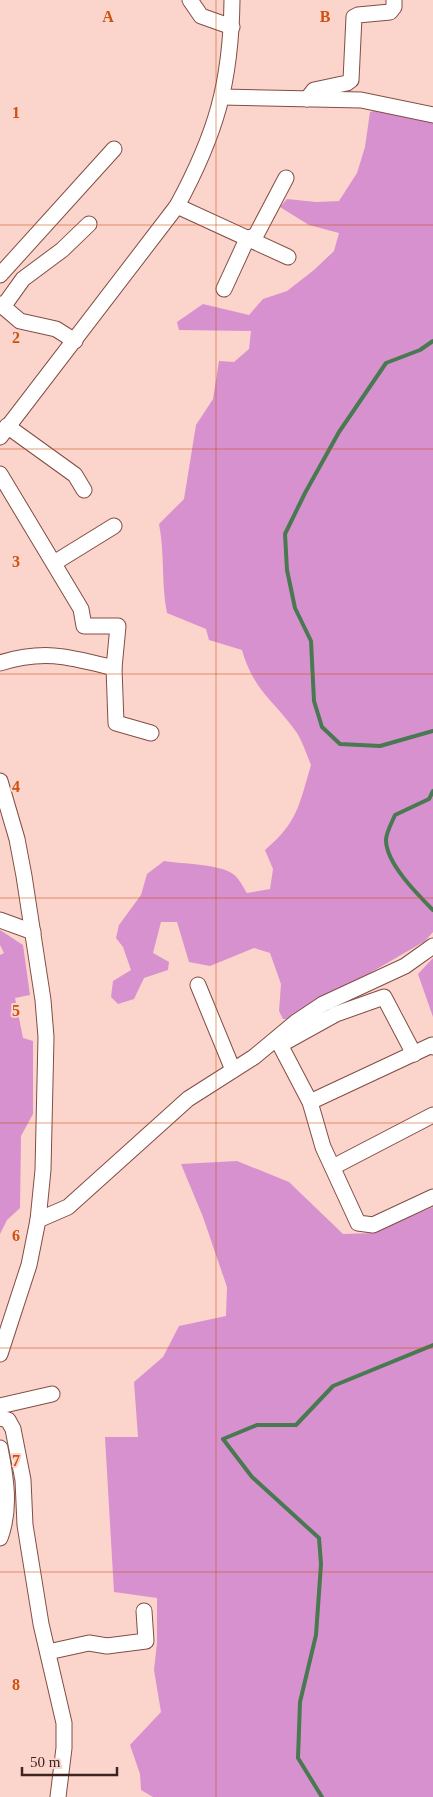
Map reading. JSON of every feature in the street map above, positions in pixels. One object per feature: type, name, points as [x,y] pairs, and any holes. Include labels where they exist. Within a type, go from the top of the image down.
[{"type":"street","points":[[190,0],[201,16],[232,27]]},
{"type":"street","points":[[84,490],[75,475],[4,432],[177,206],[214,128],[222,97],[232,27],[232,0]]},
{"type":"street","points":[[307,99],[314,90],[347,83],[351,80],[354,18],[358,14],[385,14],[390,12],[394,7],[394,0]]},
{"type":"street","points":[[222,97],[361,100],[433,115]]},
{"type":"street","points":[[0,275],[114,149]]},
{"type":"street","points":[[224,289],[247,240],[256,235],[286,178]]},
{"type":"street","points":[[177,206],[247,240],[288,257]]},
{"type":"street","points":[[75,341],[56,328],[20,320],[2,305],[23,278],[62,250],[89,224]]},
{"type":"street","points":[[0,474],[81,609],[84,626],[118,626],[114,668],[116,722],[152,734]]},
{"type":"street","points":[[54,563],[114,526]]},
{"type":"street","points":[[0,663],[20,657],[44,654],[69,657],[114,668]]},
{"type":"street","points":[[0,781],[6,826],[24,876],[43,1000],[46,1037],[43,1170],[38,1220],[29,1265],[0,1354]]},
{"type":"street","points":[[0,920],[33,932]]},
{"type":"street","points":[[278,1042],[296,1022],[323,1004],[405,966],[432,946]]},
{"type":"street","points":[[198,985],[232,1070]]},
{"type":"street","points":[[38,1220],[68,1207],[188,1099],[278,1042],[336,1014],[384,997],[414,1054]]},
{"type":"street","points":[[278,1042],[310,1102],[323,1146],[358,1223],[364,1226],[373,1225],[433,1197]]},
{"type":"street","points":[[310,1102],[432,1045],[433,1047]]},
{"type":"street","points":[[333,1166],[433,1115]]},
{"type":"street","points":[[0,1406],[52,1394]]},
{"type":"street","points":[[0,1418],[8,1420],[15,1438],[25,1495],[25,1525],[48,1652],[64,1723],[64,1748],[58,1797]]},
{"type":"street","points":[[0,1448],[6,1480],[7,1508],[0,1538]]},
{"type":"street","points":[[48,1652],[89,1643],[107,1646],[146,1641],[144,1611]]},
{"type":"shaded area","points":[[383,109],[433,122],[433,932],[425,941],[291,1019],[283,1019],[279,1011],[281,984],[270,953],[254,948],[210,966],[189,962],[177,922],[161,922],[153,953],[169,962],[168,970],[144,978],[134,999],[118,1004],[111,997],[113,981],[131,970],[123,947],[116,938],[119,925],[141,895],[147,874],[164,861],[200,865],[219,868],[233,874],[247,893],[270,889],[273,869],[265,850],[284,831],[296,812],[311,765],[297,733],[259,686],[242,650],[209,640],[206,629],[167,613],[159,524],[184,499],[196,425],[213,399],[219,361],[234,362],[249,349],[251,331],[179,330],[177,322],[203,304],[249,315],[263,299],[287,291],[314,270],[334,251],[339,233],[309,225],[280,207],[287,199],[316,202],[339,201],[357,173],[365,147],[370,112]]},
{"type":"shaded area","points":[[0,930],[23,945],[30,995],[15,998],[23,1038],[33,1041],[33,1114],[21,1136],[20,1208],[7,1220],[0,1234],[0,955],[4,953],[0,945]]},
{"type":"shaded area","points":[[433,958],[433,1017],[418,974]]},
{"type":"shaded area","points":[[237,1161],[289,1182],[343,1234],[373,1233],[433,1207],[433,1797],[153,1797],[141,1790],[140,1774],[130,1745],[161,1712],[154,1670],[157,1643],[157,1598],[114,1592],[105,1437],[138,1437],[134,1382],[163,1357],[179,1326],[226,1316],[227,1287],[203,1217],[181,1164]]},
{"type":"waterway","points":[[433,341],[420,350],[386,363],[339,432],[305,493],[285,534],[287,570],[295,608],[311,641],[314,701],[322,727],[340,744],[380,746],[433,731]]},
{"type":"waterway","points":[[433,791],[429,799],[395,815],[386,840],[387,849],[397,868],[411,887],[433,910]]},
{"type":"waterway","points":[[322,1797],[298,1758],[300,1702],[316,1635],[321,1564],[319,1538],[252,1477],[223,1439],[257,1425],[296,1425],[333,1386],[433,1345]]}]
